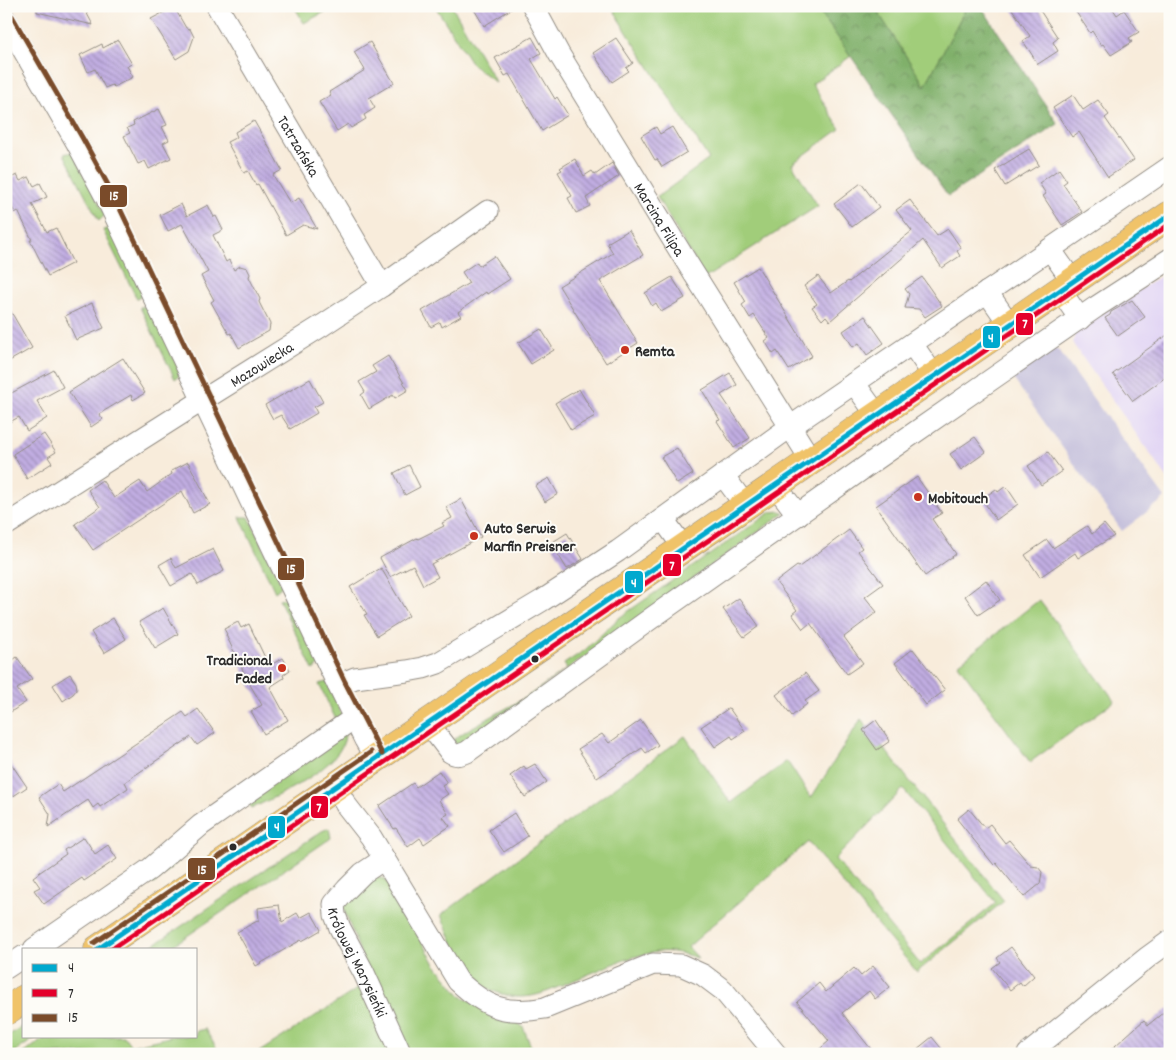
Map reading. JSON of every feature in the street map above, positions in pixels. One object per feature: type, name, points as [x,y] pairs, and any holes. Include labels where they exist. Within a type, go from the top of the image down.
[{"type":"main road","points":[[99,948],[1170,215]]},
{"type":"main road","points":[[6,1011],[22,1000]]},
{"type":"street","name":"Tatrzańska","points":[[216,6],[382,286]]},
{"type":"street","name":"Marcina Filipa","points":[[533,6],[559,54],[686,262],[812,460]]},
{"type":"street","points":[[6,20],[108,199],[338,686],[375,758]]},
{"type":"street","points":[[338,686],[355,678],[407,671],[438,663],[572,582],[854,383],[1050,249],[1167,176]]},
{"type":"street","name":"Mazowiecka","points":[[6,525],[323,325],[488,211]]},
{"type":"street","points":[[1050,249],[1080,319]]},
{"type":"street","points":[[428,722],[450,752],[460,755],[467,752],[653,617],[878,458],[1170,259]]},
{"type":"street","points":[[987,292],[1010,325]]},
{"type":"street","points":[[912,344],[934,376]]},
{"type":"street","points":[[854,383],[877,415]]},
{"type":"street","points":[[723,475],[745,506]]},
{"type":"street","points":[[775,485],[798,515]]},
{"type":"street","points":[[663,519],[683,547]]},
{"type":"street","points":[[35,948],[150,869],[202,825],[354,718]]},
{"type":"street","points":[[335,786],[371,837],[458,981],[472,994],[491,1006],[527,1011],[545,1008],[653,964],[681,965],[703,975],[723,990],[776,1054]]},
{"type":"street","name":"Królowej Marysieńki","points":[[384,859],[363,873],[347,888],[334,904],[334,916],[364,973],[401,1054]]},
{"type":"street","points":[[1028,1054],[1170,941]]},
{"type":"street","points":[[6,968],[22,957]]},
{"type":"shaded area","points":[[1168,272],[1170,274],[1170,482],[1073,344],[1075,330]]},
{"type":"shaded area","points":[[1049,346],[1059,351],[1165,498],[1122,531],[1012,377]]},
{"type":"green space","points":[[294,6],[336,6],[304,23]]},
{"type":"green space","points":[[435,6],[452,6],[496,83],[472,64]]},
{"type":"green space","points":[[612,6],[816,6],[851,56],[812,84],[840,129],[792,164],[818,206],[705,278],[657,197],[709,159],[619,20]]},
{"type":"green space","points":[[816,6],[874,6],[925,86],[967,6],[981,6],[1058,124],[948,196]]},
{"type":"green space","points":[[874,6],[967,6],[925,86]]},
{"type":"green space","points":[[72,152],[105,215],[99,221],[64,154]]},
{"type":"green space","points":[[112,228],[143,295],[137,299],[103,230]]},
{"type":"green space","points":[[149,306],[181,374],[175,379],[140,307]]},
{"type":"green space","points":[[781,511],[784,513],[459,747],[453,741],[469,729],[525,698],[567,669],[564,664],[585,650],[619,618],[771,512]]},
{"type":"green space","points":[[240,517],[249,517],[282,586],[275,592]]},
{"type":"green space","points":[[287,598],[319,665],[313,670],[279,599]]},
{"type":"green space","points":[[1039,600],[1115,701],[1030,762],[958,664]]},
{"type":"green space","points":[[327,682],[343,717],[338,724],[319,684]]},
{"type":"green space","points":[[861,719],[1004,901],[917,972],[808,842],[688,947],[698,958],[668,952],[645,954],[611,965],[544,993],[520,997],[507,996],[494,991],[482,985],[472,976],[458,954],[441,915],[685,736],[731,803],[787,761],[811,798]],"holes":[[[903,789],[996,903],[920,964],[835,859]]]},
{"type":"green space","points":[[345,734],[342,746],[334,758],[322,769],[308,779],[251,809],[248,797]]},
{"type":"green space","points":[[329,828],[331,838],[169,948],[148,948]]},
{"type":"green space","points":[[184,844],[190,850],[152,884],[147,876]]},
{"type":"green space","points":[[375,877],[385,879],[435,964],[462,997],[514,1020],[523,1027],[534,1054],[406,1054],[363,960],[343,907],[366,881]]},
{"type":"green space","points":[[362,986],[392,1054],[256,1054]]},
{"type":"green space","points":[[22,1026],[22,1038],[35,1038],[12,1054],[6,1054],[6,1037]]},
{"type":"green space","points":[[205,1029],[220,1054],[22,1054],[45,1038],[125,1038],[131,1046],[165,1038],[198,1038],[198,1031]]},
{"type":"building","points":[[37,6],[83,6],[93,25],[37,12]]},
{"type":"building","points":[[472,6],[516,6],[484,26]]},
{"type":"building","points":[[1010,6],[1037,6],[1058,38],[1053,42],[1058,51],[1038,64],[1023,41],[1030,36]]},
{"type":"building","points":[[1072,6],[1111,6],[1117,15],[1124,10],[1139,32],[1129,38],[1132,42],[1111,55],[1103,44],[1101,45],[1092,31],[1090,33]]},
{"type":"building","points":[[174,7],[186,28],[190,29],[194,37],[189,51],[176,59],[151,19]]},
{"type":"building","points":[[532,37],[541,53],[531,59],[555,99],[557,97],[568,115],[542,131],[509,74],[505,76],[495,58]]},
{"type":"building","points":[[616,38],[633,63],[626,68],[629,71],[612,82],[593,53]]},
{"type":"building","points":[[118,40],[132,64],[127,66],[133,77],[114,87],[112,85],[105,88],[95,69],[88,72],[80,55],[102,44],[103,48]]},
{"type":"building","points":[[370,42],[394,83],[369,98],[375,108],[364,115],[366,119],[351,128],[348,124],[337,131],[319,102],[331,95],[329,92],[365,70],[354,52]]},
{"type":"building","points":[[1073,95],[1083,110],[1098,100],[1109,115],[1105,118],[1134,160],[1108,177],[1079,132],[1072,137],[1053,108]]},
{"type":"building","points":[[159,109],[167,125],[162,127],[169,140],[163,143],[171,158],[149,169],[145,161],[138,164],[124,136],[130,133],[127,128],[134,125],[133,122]]},
{"type":"building","points":[[254,121],[282,170],[273,175],[290,203],[299,198],[317,229],[303,225],[286,235],[258,184],[256,185],[248,171],[244,173],[227,142],[237,137],[235,132]]},
{"type":"building","points":[[656,127],[660,134],[672,127],[687,152],[662,167],[657,159],[655,160],[641,136]]},
{"type":"building","points":[[1029,149],[1039,165],[1005,186],[995,170]]},
{"type":"building","points":[[575,159],[584,176],[592,171],[595,175],[612,163],[619,176],[586,198],[590,206],[576,213],[568,198],[572,196],[558,172],[562,170],[560,168]]},
{"type":"building","points":[[1059,169],[1067,181],[1063,184],[1082,212],[1062,225],[1043,196],[1046,194],[1039,183]]},
{"type":"building","points":[[17,175],[20,181],[29,177],[34,186],[40,183],[47,197],[32,204],[47,232],[56,228],[73,263],[48,276],[18,211],[15,213],[6,195],[6,180]]},
{"type":"building","points":[[861,183],[879,207],[852,227],[834,204]]},
{"type":"building","points":[[910,200],[937,236],[948,229],[961,248],[957,251],[960,256],[942,268],[923,240],[830,321],[826,316],[822,320],[812,307],[817,304],[804,286],[818,276],[831,293],[849,282],[912,231],[896,210]]},
{"type":"building","points":[[181,204],[187,216],[208,205],[223,230],[213,235],[226,262],[229,260],[234,270],[240,266],[247,268],[250,274],[249,277],[260,299],[259,302],[270,324],[269,331],[239,348],[211,302],[214,300],[201,276],[208,272],[182,224],[168,231],[160,215]]},
{"type":"building","points":[[629,230],[643,255],[600,281],[638,343],[606,363],[559,286],[613,253],[607,243]]},
{"type":"building","points":[[494,256],[510,279],[487,294],[486,292],[458,312],[461,316],[442,327],[440,322],[431,327],[422,311],[469,283],[462,272],[477,262],[479,266]]},
{"type":"building","points":[[758,267],[812,356],[789,370],[777,351],[773,354],[765,341],[769,338],[754,315],[750,318],[742,305],[746,302],[734,282]]},
{"type":"building","points":[[672,277],[685,298],[661,312],[656,303],[652,306],[645,293]]},
{"type":"building","points":[[922,277],[942,306],[925,317],[919,309],[905,308],[909,294],[905,289]]},
{"type":"building","points":[[1132,300],[1145,317],[1118,336],[1105,318],[1111,312]]},
{"type":"building","points":[[6,303],[32,348],[6,363]]},
{"type":"building","points":[[92,303],[104,328],[76,340],[65,316]]},
{"type":"building","points":[[865,316],[884,343],[867,355],[859,343],[853,347],[843,331]]},
{"type":"building","points":[[541,329],[554,350],[531,364],[518,343]]},
{"type":"building","points":[[1170,333],[1170,374],[1133,401],[1113,374]]},
{"type":"building","points":[[388,356],[408,390],[395,398],[393,395],[369,409],[361,395],[365,392],[359,382],[376,372],[372,366]]},
{"type":"building","points":[[123,358],[145,393],[133,400],[131,395],[99,414],[103,419],[91,427],[69,392]]},
{"type":"building","points":[[54,370],[63,387],[37,401],[47,418],[27,431],[19,417],[6,424],[6,396]]},
{"type":"building","points":[[730,373],[737,385],[721,395],[750,438],[734,448],[717,421],[720,420],[702,390]]},
{"type":"building","points":[[310,379],[323,402],[314,407],[317,413],[290,429],[281,415],[273,419],[265,405]]},
{"type":"building","points":[[579,389],[595,416],[571,430],[555,403]]},
{"type":"building","points":[[44,434],[56,452],[48,457],[52,463],[27,479],[13,454]]},
{"type":"building","points":[[975,437],[986,452],[961,470],[950,454]]},
{"type":"building","points":[[677,448],[693,474],[677,484],[661,457]]},
{"type":"building","points":[[1048,452],[1062,471],[1041,485],[1028,466]]},
{"type":"building","points":[[188,462],[210,504],[193,513],[182,491],[93,550],[75,524],[100,507],[88,490],[102,480],[114,498],[140,481],[147,492],[172,474],[171,471]]},
{"type":"building","points":[[409,465],[420,487],[405,495],[394,473]]},
{"type":"building","points":[[917,477],[942,513],[932,519],[956,554],[925,576],[876,506]]},
{"type":"building","points":[[549,478],[558,494],[545,502],[535,486]]},
{"type":"building","points":[[1006,486],[1018,504],[996,520],[982,499],[996,489],[998,492]]},
{"type":"building","points":[[461,499],[481,537],[431,564],[438,577],[423,585],[413,565],[390,577],[380,558],[444,526],[442,523],[452,518],[446,507]]},
{"type":"building","points":[[1104,524],[1114,536],[1078,558],[1075,553],[1040,577],[1025,555],[1047,540],[1053,548],[1087,526],[1092,534]]},
{"type":"building","points":[[849,530],[862,548],[858,551],[883,584],[865,597],[877,612],[844,637],[863,663],[847,674],[810,623],[803,629],[792,614],[797,610],[776,582]]},
{"type":"building","points":[[567,533],[583,559],[567,569],[551,543]]},
{"type":"building","points":[[213,549],[224,571],[198,585],[192,574],[171,586],[159,565],[171,558],[176,568]]},
{"type":"building","points":[[381,568],[409,616],[377,636],[364,615],[367,614],[350,587]]},
{"type":"building","points":[[986,580],[1000,600],[978,615],[965,596]]},
{"type":"building","points":[[739,598],[759,626],[744,637],[723,609]]},
{"type":"building","points":[[163,608],[178,634],[155,648],[139,622]]},
{"type":"building","points":[[113,618],[126,639],[104,653],[91,632]]},
{"type":"building","points":[[238,622],[241,628],[249,624],[269,666],[283,658],[290,670],[283,675],[284,678],[270,687],[288,720],[264,734],[251,711],[262,705],[249,683],[224,629]]},
{"type":"building","points":[[913,649],[945,690],[926,705],[895,663]]},
{"type":"building","points":[[17,657],[32,679],[17,689],[26,702],[6,715],[6,665]]},
{"type":"building","points":[[805,673],[819,691],[805,701],[807,704],[792,716],[776,695]]},
{"type":"building","points":[[70,674],[76,683],[77,689],[63,701],[53,685]]},
{"type":"building","points":[[729,708],[745,731],[733,739],[731,736],[715,747],[701,727]]},
{"type":"building","points":[[198,709],[215,733],[197,745],[191,737],[125,782],[128,788],[100,807],[98,804],[93,808],[88,800],[48,827],[50,814],[39,797],[58,784],[63,792],[183,712],[187,717]]},
{"type":"building","points":[[641,720],[658,745],[646,753],[642,748],[597,778],[578,749],[602,734],[609,743]]},
{"type":"building","points":[[876,720],[890,741],[877,750],[863,730]]},
{"type":"building","points":[[6,756],[27,787],[6,801]]},
{"type":"building","points":[[535,764],[547,782],[525,797],[510,776],[524,766],[526,769]]},
{"type":"building","points":[[439,771],[447,783],[442,786],[448,794],[439,800],[448,814],[443,817],[450,826],[424,844],[420,838],[408,847],[379,806],[413,783],[416,787]]},
{"type":"building","points":[[969,809],[985,828],[990,824],[1005,843],[1009,840],[1031,866],[1038,867],[1042,872],[1040,884],[1024,897],[996,863],[994,865],[957,819]]},
{"type":"building","points":[[514,813],[528,836],[504,852],[489,830]]},
{"type":"building","points":[[84,837],[95,854],[108,845],[117,859],[84,881],[82,878],[44,904],[34,890],[40,887],[33,877],[66,854],[64,850]]},
{"type":"building","points":[[279,905],[282,922],[297,913],[300,918],[311,912],[321,930],[256,966],[237,932],[259,920],[258,908]]},
{"type":"building","points":[[1011,947],[1034,976],[1023,986],[1020,982],[1010,990],[992,968],[1000,962],[997,958]]},
{"type":"building","points":[[873,966],[890,987],[875,999],[869,991],[842,1013],[875,1054],[814,1054],[829,1041],[797,1002],[819,983],[826,992],[854,968],[861,976]]},
{"type":"building","points":[[1170,1007],[1170,1054],[1106,1054],[1144,1020],[1148,1025]]},
{"type":"building","points":[[932,1037],[946,1054],[911,1054]]},
{"type":"transit line","name":"15","points":[[12,16],[114,196],[345,682],[382,754]]},
{"type":"transit line","name":"4","points":[[99,948],[1170,215]]},
{"type":"transit line","name":"7","points":[[113,948],[1170,224]]},
{"type":"transit line","name":"15","points":[[94,943],[371,752]]},
{"type":"place","name":"Remta","points":[[625,350]]},
{"type":"place","name":"Mobitouch","points":[[918,497]]},
{"type":"place","name":"Auto Serwis Marfin Preisner","points":[[474,536]]},
{"type":"place","name":"Tradicional Faded","points":[[282,668]]}]
